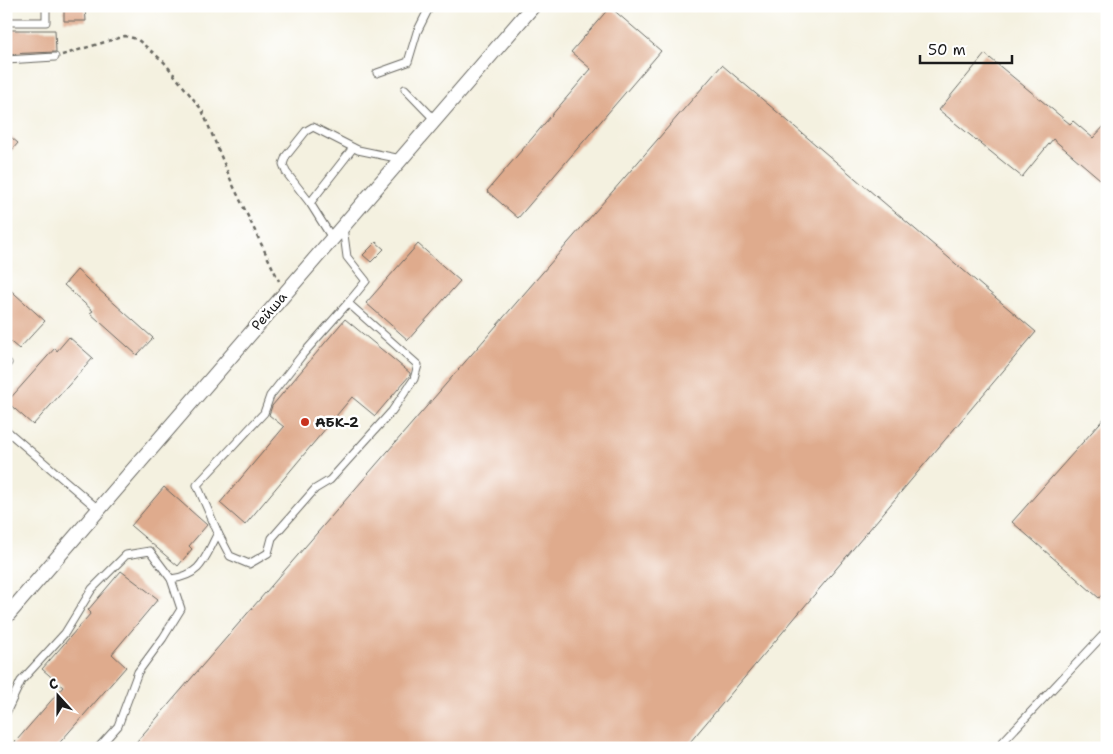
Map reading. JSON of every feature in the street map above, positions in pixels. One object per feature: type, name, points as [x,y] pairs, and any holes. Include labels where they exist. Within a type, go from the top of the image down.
[{"type":"street","name":"Рейша","points":[[6,617],[533,6]]},
{"type":"lane","points":[[6,22],[46,22],[46,6]]},
{"type":"lane","points":[[377,73],[408,62],[417,32],[430,6]]},
{"type":"lane","points":[[6,60],[55,57]]},
{"type":"lane","points":[[405,89],[435,120]]},
{"type":"lane","points":[[332,238],[310,203],[286,172],[283,164],[286,156],[306,131],[313,127],[353,148],[370,154],[402,159]]},
{"type":"lane","points":[[310,203],[353,148]]},
{"type":"lane","points":[[343,227],[347,257],[366,281],[303,354],[270,396],[264,413],[197,485],[218,534],[230,556],[249,564],[268,554],[272,538],[314,489],[330,480],[392,411],[414,379],[418,366],[348,303]]},
{"type":"lane","points":[[6,430],[98,509]]},
{"type":"lane","points":[[171,579],[186,577],[198,569],[218,534]]},
{"type":"lane","points":[[6,713],[21,682],[65,632],[92,589],[126,555],[150,551],[171,579],[181,609],[138,672],[118,726],[98,748]]},
{"type":"lane","points":[[997,748],[1107,631]]},
{"type":"path","points":[[55,57],[125,36],[137,39],[164,62],[202,110],[232,183],[285,293]]},
{"type":"building","points":[[64,6],[85,6],[86,21],[64,21]]},
{"type":"building","points":[[610,7],[661,51],[518,218],[487,191],[591,69],[571,52]]},
{"type":"building","points":[[6,30],[55,30],[56,52],[6,54]]},
{"type":"building","points":[[985,54],[1070,124],[1073,121],[1093,138],[1107,123],[1107,185],[1053,139],[1022,177],[939,110]]},
{"type":"building","points":[[722,65],[1036,332],[685,748],[131,748]]},
{"type":"building","points":[[6,133],[18,143],[6,157]]},
{"type":"building","points":[[376,242],[384,249],[371,262],[363,255]]},
{"type":"building","points":[[418,244],[460,281],[408,340],[366,303]]},
{"type":"building","points":[[77,270],[153,338],[137,355],[90,313],[93,311],[64,285]]},
{"type":"building","points":[[6,286],[45,321],[19,349],[6,338]]},
{"type":"building","name":"АБК-2","points":[[345,319],[410,373],[410,375],[375,416],[352,397],[245,525],[220,503],[284,427],[269,415],[272,406]]},
{"type":"building","points":[[69,337],[93,358],[33,425],[7,402],[55,348],[57,351]]},
{"type":"building","points":[[1107,415],[1107,589],[1099,598],[1012,522]]},
{"type":"building","points":[[164,487],[207,525],[189,546],[192,549],[178,566],[131,526]]},
{"type":"building","points":[[121,571],[158,599],[112,654],[126,667],[55,748],[10,748],[63,687],[42,669],[91,613],[88,610]]},
{"type":"place","name":"АБК-2","points":[[305,422]]}]
